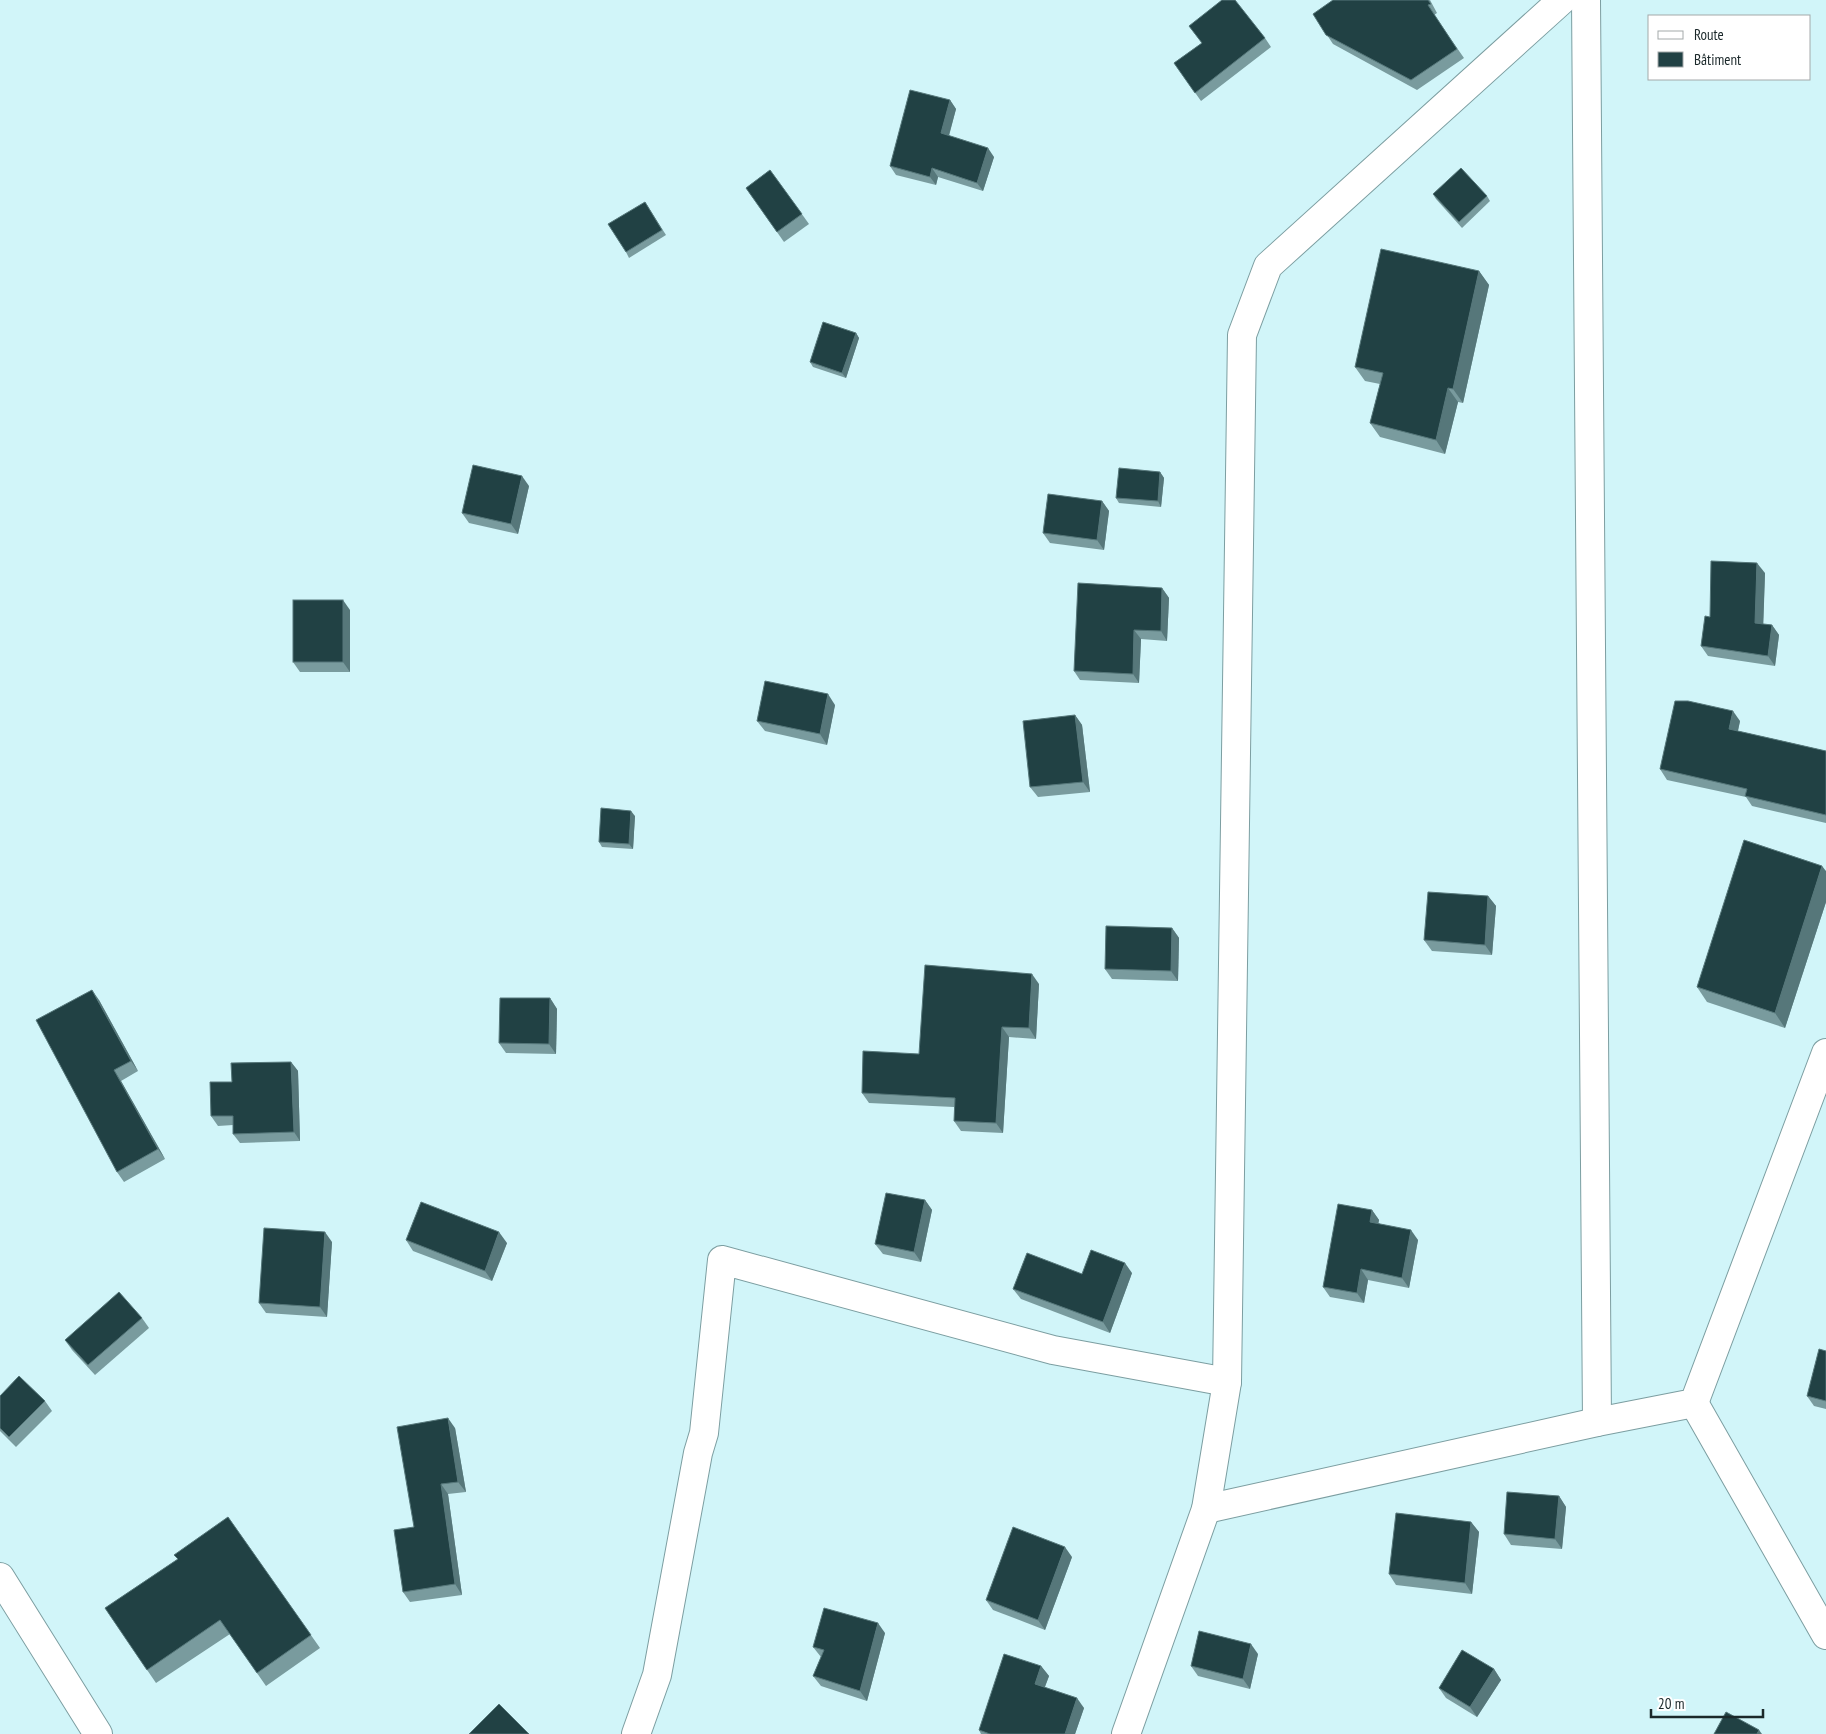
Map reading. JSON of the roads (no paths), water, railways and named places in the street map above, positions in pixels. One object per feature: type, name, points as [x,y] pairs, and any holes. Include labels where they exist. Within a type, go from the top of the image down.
[{"type":"street","points":[[1126,1734],[1206,1509],[1227,1382],[1242,335],[1268,266],[1562,0]]},
{"type":"street","points":[[1586,0],[1597,1422]]},
{"type":"street","points":[[1694,1404],[1826,1053]]},
{"type":"street","points":[[636,1734],[657,1674],[698,1453],[704,1433],[722,1260],[1053,1350],[1227,1382]]},
{"type":"street","points":[[1206,1509],[1597,1422],[1694,1404]]},
{"type":"street","points":[[1694,1404],[1826,1635]]},
{"type":"street","points":[[0,1577],[98,1734]]}]
